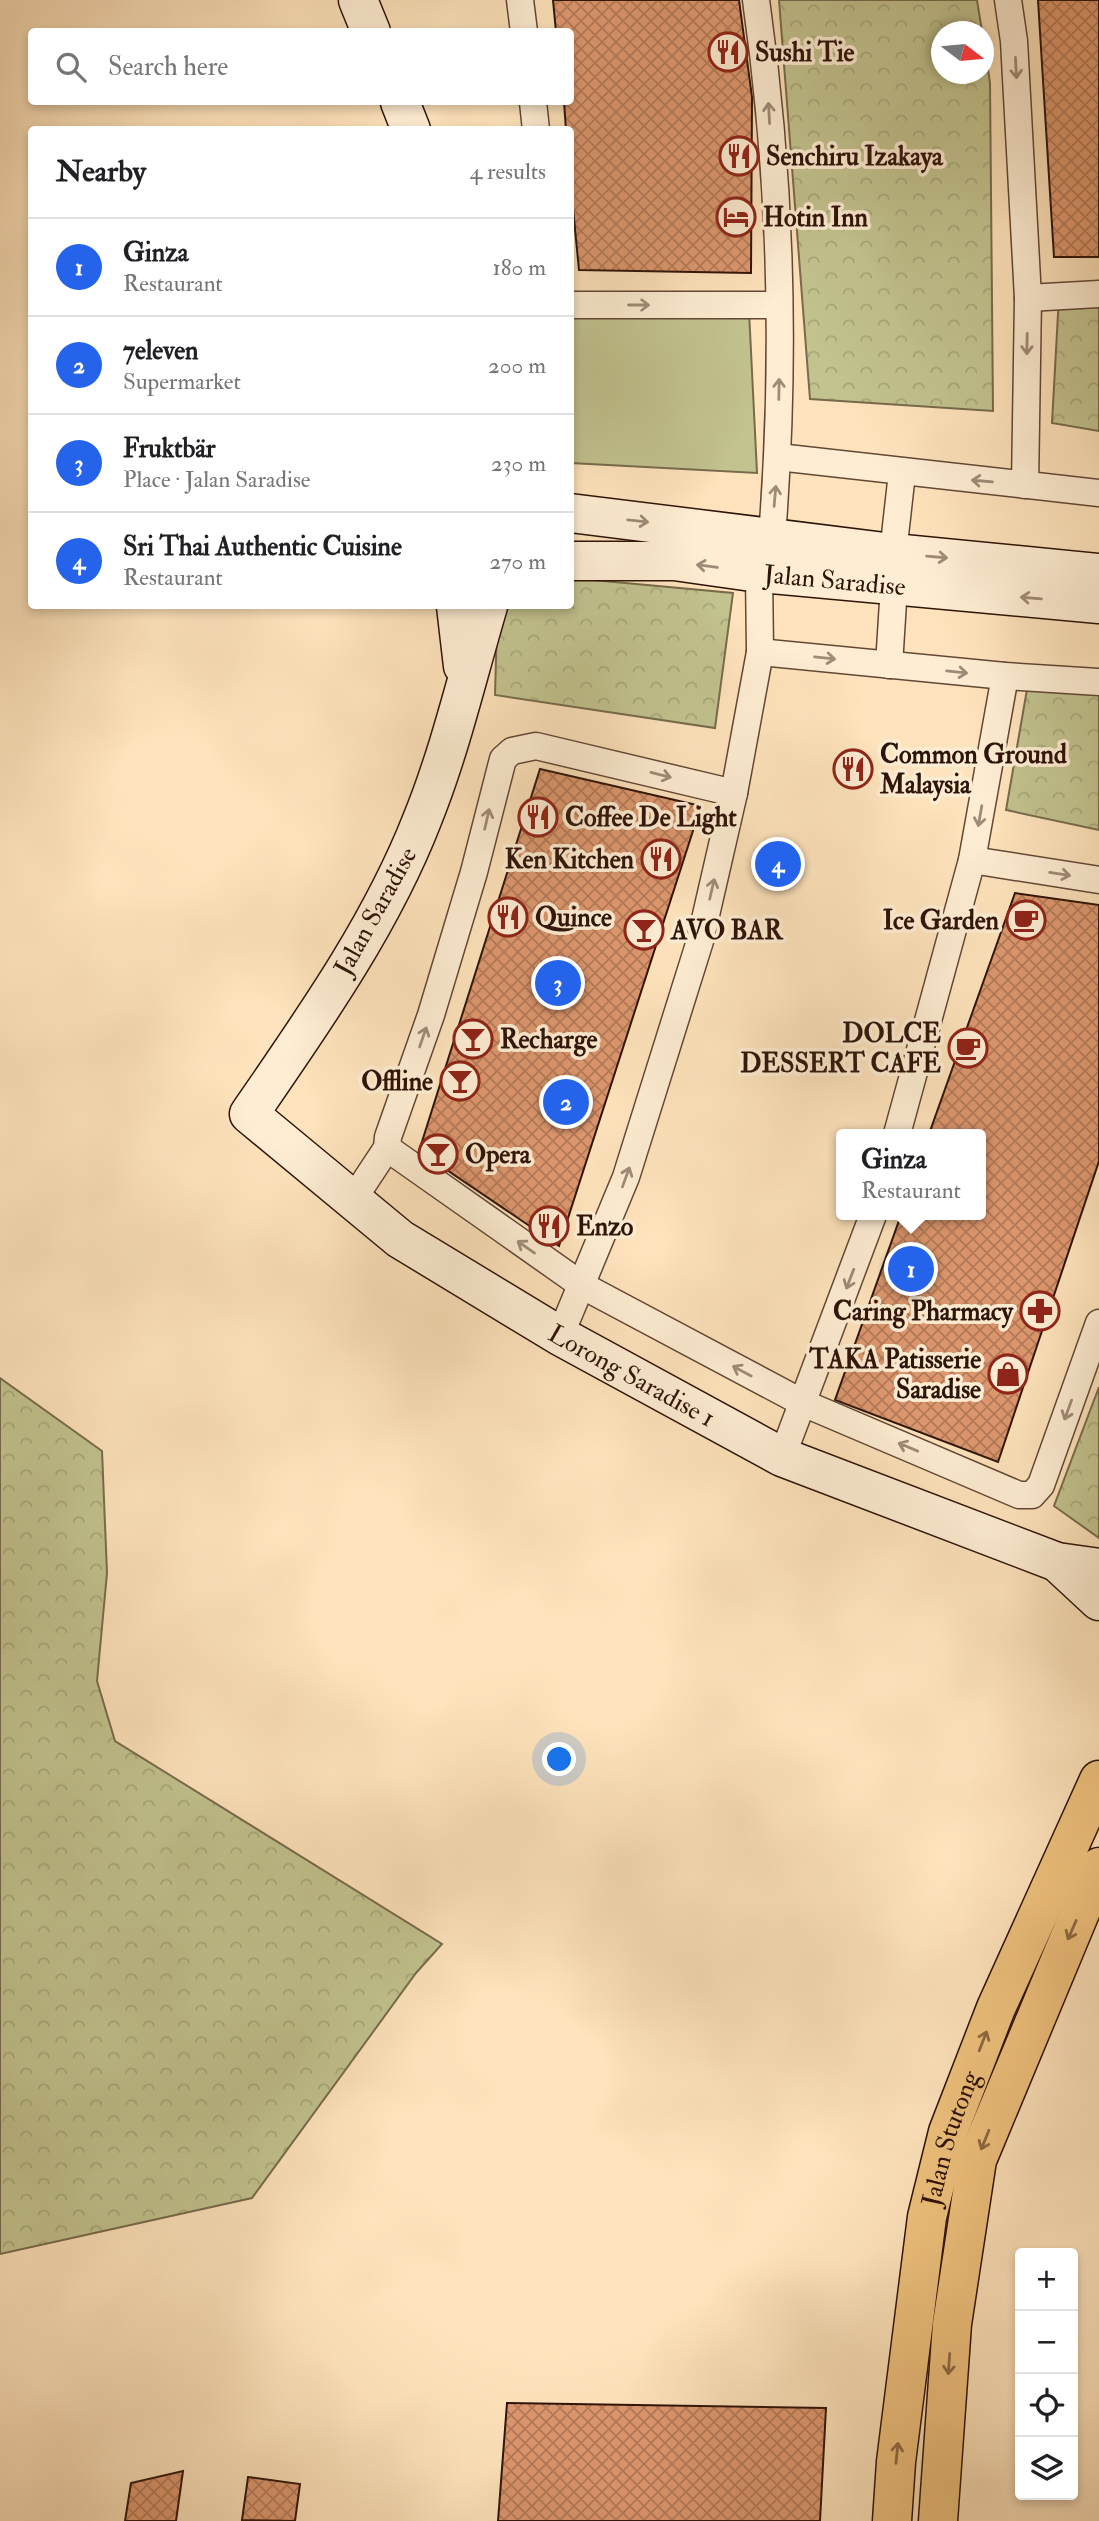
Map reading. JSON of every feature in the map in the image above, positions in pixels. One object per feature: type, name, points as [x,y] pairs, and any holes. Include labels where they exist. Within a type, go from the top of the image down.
[{"type":"main road","name":"Jalan Stutong","points":[[892,2521],[896,2462],[927,2217],[948,2132],[996,2008],[1099,1780]]},
{"type":"main road","name":"Jalan Stutong","points":[[938,2521],[952,2324],[977,2160],[1099,1867]]},
{"type":"street","points":[[358,0],[369,28]]},
{"type":"street","points":[[520,0],[524,28]]},
{"type":"street","name":"Jalan Saradise","points":[[756,0],[768,82],[779,305],[778,457],[772,536]]},
{"type":"street","points":[[1008,0],[1014,41],[1028,298],[1026,485]]},
{"type":"street","points":[[401,105],[409,126]]},
{"type":"street","points":[[533,105],[536,126]]},
{"type":"street","points":[[1028,298],[1099,295]]},
{"type":"street","points":[[574,305],[779,305]]},
{"type":"street","points":[[778,457],[1099,493]]},
{"type":"street","name":"Jalan Saradise","points":[[894,569],[902,473]]},
{"type":"street","name":"Jalan Saradise","points":[[574,513],[772,536],[894,569],[1099,604]]},
{"type":"street","name":"Jalan Saradise","points":[[574,561],[674,561],[759,573],[894,569],[1099,572]]},
{"type":"street","points":[[890,665],[894,569]]},
{"type":"street","points":[[560,1336],[626,1177],[696,955],[734,793],[760,652],[759,573]]},
{"type":"street","points":[[457,609],[463,644],[463,690]]},
{"type":"street","points":[[463,690],[487,609]]},
{"type":"street","points":[[760,652],[1005,676],[1099,682]]},
{"type":"street","points":[[898,1129],[972,860],[1005,676]]},
{"type":"street","name":"Jalan Saradise","points":[[249,1114],[325,1000],[383,903],[426,810],[444,762],[463,690]]},
{"type":"street","points":[[352,1201],[387,1148],[388,1137],[431,1015],[474,872],[503,759],[512,751],[536,746],[734,793]]},
{"type":"street","points":[[972,860],[1099,880]]},
{"type":"street","name":"Lorong Saradise 1","points":[[249,1114],[400,1239],[560,1336],[782,1457],[1057,1562]]},
{"type":"street","points":[[387,1148],[583,1286],[803,1403],[1018,1495],[1032,1495],[1041,1485],[1099,1323]]},
{"type":"street","points":[[782,1457],[871,1220]]},
{"type":"street","points":[[1057,1562],[1099,1568]]},
{"type":"street","points":[[1057,1562],[1099,1601]]},
{"type":"green space","points":[[779,0],[977,0],[980,21],[931,21],[931,84],[990,84],[993,411],[810,399]]},
{"type":"green space","points":[[1059,296],[1099,298],[1099,431],[1052,423]]},
{"type":"green space","points":[[574,309],[749,311],[757,473],[574,463]]},
{"type":"green space","points":[[574,578],[733,593],[715,728],[495,695],[497,623],[508,609],[574,609]]},
{"type":"green space","points":[[1029,678],[1099,692],[1099,830],[1006,810]]},
{"type":"green space","points":[[0,1378],[102,1451],[107,1573],[97,1681],[115,1741],[442,1944],[416,1973],[252,2198],[0,2254]]},
{"type":"green space","points":[[1099,1387],[1099,1538],[1054,1506]]},
{"type":"building","points":[[553,0],[739,0],[752,97],[751,273],[579,270],[574,219],[574,126],[566,126],[564,105],[574,105],[574,28],[556,28]]},
{"type":"building","points":[[1038,0],[1099,0],[1099,257],[1054,257]]},
{"type":"building","points":[[540,769],[701,806],[559,1246],[419,1151]]},
{"type":"building","points":[[1015,893],[1099,905],[1099,1161],[998,1462],[835,1400],[899,1220],[986,1220],[986,1129],[931,1129]]},
{"type":"building","points":[[507,2403],[826,2408],[820,2521],[498,2521]]},
{"type":"building","points":[[183,2471],[176,2521],[125,2521],[131,2483]]},
{"type":"building","points":[[248,2477],[300,2484],[295,2521],[242,2520]]},
{"type":"place","name":"Sushi Tie","points":[[728,52]]},
{"type":"place","name":"Senchiru Izakaya","points":[[739,156]]},
{"type":"place","name":"Hotin Inn","points":[[736,217]]},
{"type":"place","name":"Common Ground Malaysia","points":[[853,769]]},
{"type":"place","name":"Coffee De Light","points":[[538,817]]},
{"type":"place","name":"Ken Kitchen","points":[[661,859]]},
{"type":"place","name":"Sri Thai Authentic Cuisine","points":[[778,864]]},
{"type":"place","name":"Quince","points":[[508,917]]},
{"type":"place","name":"Ice Garden","points":[[1026,920]]},
{"type":"place","name":"AVO BAR","points":[[644,930]]},
{"type":"place","name":"Fruktbär","points":[[558,983]]},
{"type":"place","name":"Recharge","points":[[473,1039]]},
{"type":"place","name":"DOLCE DESSERT CAFE","points":[[968,1048]]},
{"type":"place","name":"Offline","points":[[460,1081]]},
{"type":"place","name":"7eleven","points":[[566,1102]]},
{"type":"place","name":"Opera","points":[[438,1154]]},
{"type":"place","name":"Enzo","points":[[549,1226]]},
{"type":"place","name":"Ginza","points":[[911,1269]]},
{"type":"place","name":"Caring Pharmacy","points":[[1040,1311]]},
{"type":"place","name":"TAKA Patisserie Saradise","points":[[1008,1374]]}]
